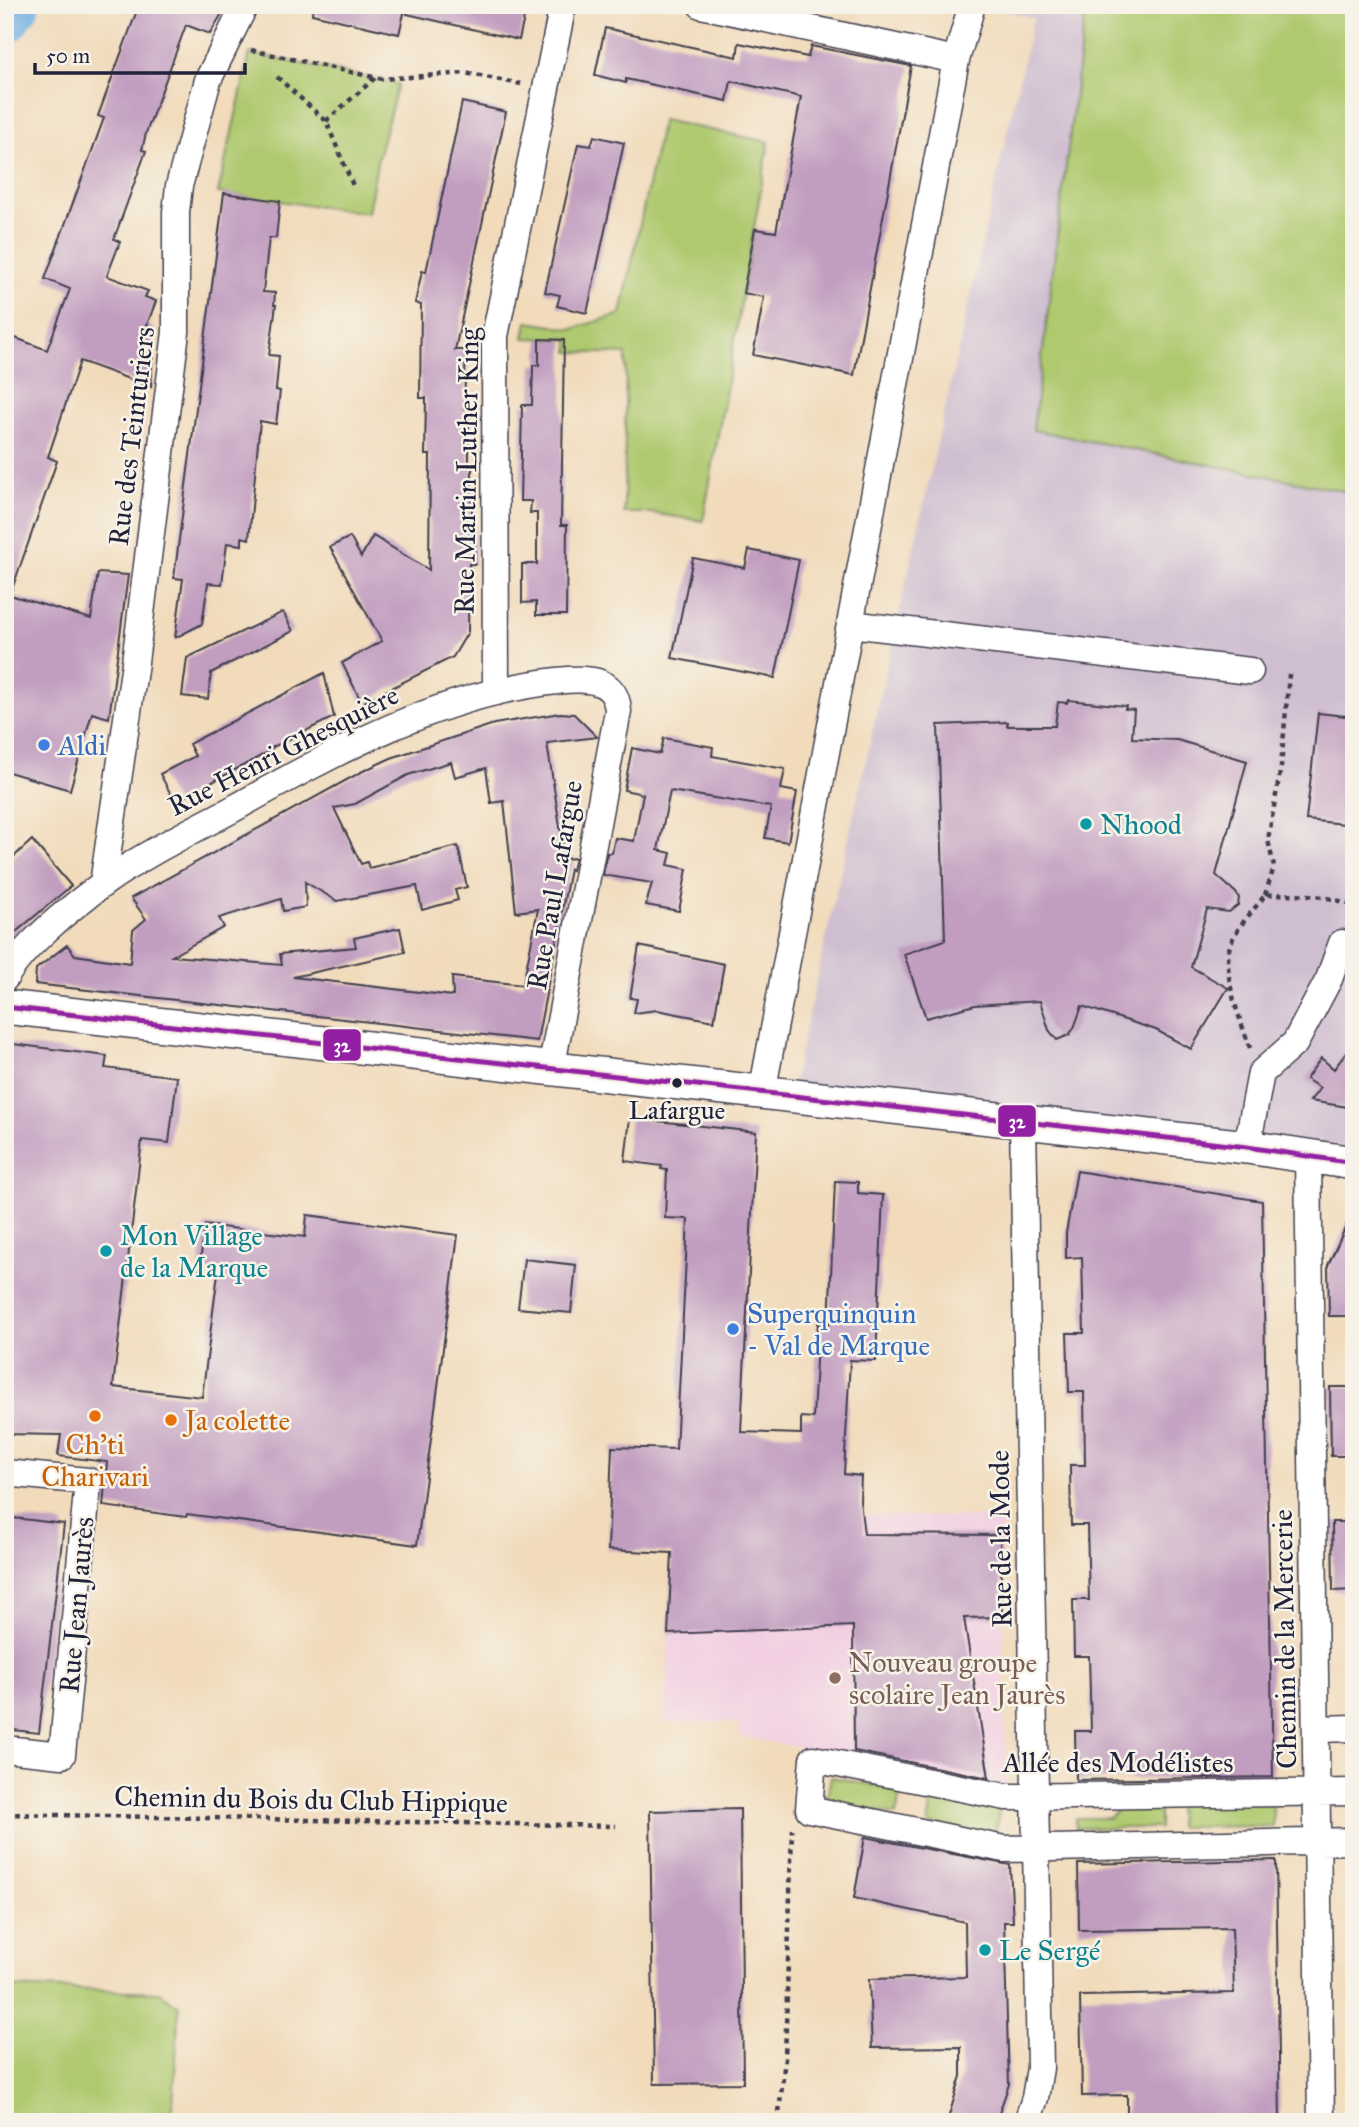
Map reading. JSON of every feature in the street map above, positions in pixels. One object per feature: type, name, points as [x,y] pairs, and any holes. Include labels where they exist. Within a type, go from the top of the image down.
[{"type":"main road","points":[[5,1007],[1247,1147],[1354,1163]]},
{"type":"street","name":"Rue des Teinturiers","points":[[103,884],[134,670],[176,332],[176,212],[179,186],[208,80],[245,5]]},
{"type":"street","name":"Rue Martin Luther King","points":[[496,692],[495,336],[563,5]]},
{"type":"street","points":[[701,5],[956,60]]},
{"type":"street","points":[[762,1093],[956,60],[972,5]]},
{"type":"street","points":[[850,624],[1250,671]]},
{"type":"street","name":"Rue Henri Ghesquière","points":[[5,978],[13,962],[26,948],[103,884],[144,858],[342,749],[425,713],[496,692],[544,683],[586,680],[599,682],[614,694],[618,711]]},
{"type":"street","name":"Rue Paul Lafargue","points":[[551,1070],[618,711]]},
{"type":"street","points":[[1247,1147],[1261,1073],[1295,1042],[1329,979],[1342,943],[1354,945]]},
{"type":"street","name":"Rue de la Mode","points":[[1023,1122],[1040,2068],[1039,2083],[1027,2122]]},
{"type":"street","name":"Chemin de la Mercerie","points":[[1308,1156],[1321,2122]]},
{"type":"street","name":"Rue Jean Jaurès","points":[[5,1473],[88,1481],[62,1755],[5,1749]]},
{"type":"street","points":[[1317,1729],[1354,1728]]},
{"type":"street","name":"Allée des Modélistes","points":[[809,1810],[813,1759],[1006,1797],[1354,1792]]},
{"type":"street","points":[[809,1810],[1004,1849],[1354,1841]]},
{"type":"path","points":[[225,44],[375,77],[395,79],[465,73],[546,89]]},
{"type":"path","points":[[277,77],[326,121],[354,188]]},
{"type":"path","points":[[326,121],[375,77]]},
{"type":"path","points":[[1261,1073],[1231,994],[1229,949],[1241,927],[1265,895],[1274,867],[1268,840],[1281,767],[1289,674]]},
{"type":"path","points":[[1265,895],[1300,892],[1331,897],[1354,906]]},
{"type":"path","points":[[778,2122],[785,2059],[792,1829],[795,1816],[809,1810]]},
{"type":"path","name":"Chemin du Bois du Club Hippique","points":[[5,1814],[616,1826]]},
{"type":"shaded area","points":[[983,5],[1354,5],[1354,1149],[790,1097],[1033,18]]},
{"type":"shaded area","name":"Nouveau groupe scolaire Jean Jaurès","points":[[674,1514],[1001,1517],[1006,1788],[739,1736],[738,1722],[665,1723]]},
{"type":"green space","points":[[1086,5],[1354,5],[1354,493],[1033,430]]},
{"type":"green space","points":[[250,53],[398,84],[378,157],[368,213],[218,193]]},
{"type":"green space","points":[[662,120],[769,142],[703,521],[651,513],[624,513],[626,354],[569,352],[569,339],[524,338],[527,322],[572,329],[621,314]]},
{"type":"green space","points":[[831,1777],[901,1790],[896,1815],[826,1802]]},
{"type":"green space","points":[[933,1795],[1000,1806],[995,1835],[928,1824]]},
{"type":"green space","points":[[1177,1801],[1273,1801],[1273,1826],[1178,1827]]},
{"type":"green space","points":[[1159,1804],[1159,1828],[1076,1828],[1076,1818],[1109,1818],[1121,1806]]},
{"type":"green space","points":[[5,1987],[160,1992],[179,2006],[172,2122],[5,2122]]},
{"type":"building","points":[[139,5],[227,5],[210,34],[186,25],[146,133],[142,150],[146,151],[114,239],[120,242],[107,276],[148,291],[145,297],[156,301],[147,325],[154,328],[151,387],[80,361],[48,457],[57,461],[10,595],[91,619],[98,573],[128,575],[109,718],[92,713],[70,790],[5,771],[5,334],[47,350],[70,289],[45,279],[104,118],[98,116]]},
{"type":"building","points":[[313,5],[406,5],[399,34],[312,14]]},
{"type":"building","points":[[408,5],[527,5],[519,40],[407,14]]},
{"type":"building","points":[[605,28],[737,57],[739,43],[808,57],[811,46],[911,66],[854,375],[753,355],[764,297],[743,293],[755,229],[776,232],[801,97],[731,81],[727,101],[595,75]]},
{"type":"building","points":[[462,102],[506,112],[455,350],[466,350],[464,408],[469,408],[472,526],[475,526],[475,564],[469,564],[468,632],[453,657],[362,703],[342,663],[382,641],[330,547],[350,537],[361,557],[373,536],[429,570],[430,455],[425,455],[426,398],[420,398],[421,305],[415,303],[422,271],[426,272]]},
{"type":"building","points":[[594,136],[624,143],[587,313],[557,306],[560,295],[545,292],[578,144],[591,146]]},
{"type":"building","points":[[224,193],[280,201],[276,238],[269,238],[263,292],[275,293],[276,305],[269,355],[279,356],[276,390],[280,391],[276,424],[260,421],[249,539],[242,537],[242,545],[227,543],[222,584],[208,583],[202,624],[175,638],[183,579],[174,578]]},
{"type":"building","points":[[539,339],[564,340],[561,525],[567,525],[566,615],[536,615],[536,602],[522,603],[522,564],[537,564],[537,513],[530,513],[531,501],[520,501],[522,405],[532,405],[533,365],[539,365]]},
{"type":"building","points":[[749,550],[799,560],[775,678],[672,658],[693,558],[745,568]]},
{"type":"building","points":[[283,612],[293,631],[211,673],[208,699],[182,696],[187,658]]},
{"type":"building","points":[[324,673],[334,717],[271,748],[272,750],[175,802],[160,774],[195,756],[189,744]]},
{"type":"building","name":"Nhood","points":[[1068,700],[1126,706],[1125,709],[1134,710],[1132,738],[1177,740],[1247,761],[1216,875],[1236,893],[1239,898],[1238,905],[1229,912],[1207,909],[1191,967],[1228,988],[1191,1049],[1156,1030],[1082,1006],[1069,1035],[1057,1040],[1049,1030],[1040,1001],[975,1005],[926,1018],[904,954],[945,940],[938,725],[1008,722],[1007,726],[1055,726],[1058,702],[1067,703]]},
{"type":"building","points":[[560,713],[574,714],[597,737],[547,743],[565,859],[575,858],[572,870],[570,869],[537,1041],[35,984],[36,969],[67,945],[75,955],[130,963],[133,930],[146,919],[131,898],[363,771],[391,758],[494,724]],"holes":[[[451,762],[455,777],[486,768],[491,803],[504,801],[516,912],[538,909],[523,985],[452,977],[453,996],[293,977],[405,952],[400,928],[354,938],[356,947],[280,954],[282,965],[172,956],[224,927],[219,918],[281,899],[283,911],[306,907],[305,882],[337,901],[417,886],[422,910],[458,900],[455,890],[467,887],[458,846],[369,868],[367,862],[361,864],[334,808],[355,804],[408,775]]]},
{"type":"building","points":[[1318,713],[1354,717],[1354,825],[1306,820]]},
{"type":"building","points":[[664,738],[713,747],[712,756],[785,769],[781,789],[797,792],[788,842],[765,838],[771,807],[670,791],[658,850],[671,853],[668,865],[687,869],[679,911],[646,905],[652,883],[603,875],[607,853],[612,853],[615,838],[634,841],[643,794],[624,790],[632,748],[660,754]]},
{"type":"building","points":[[32,840],[71,886],[5,941],[5,865]]},
{"type":"building","points":[[639,946],[724,964],[714,1021],[657,1010],[634,1013],[637,999],[630,998]]},
{"type":"building","points":[[1354,1042],[1354,1108],[1310,1101],[1320,1088],[1306,1079],[1321,1058],[1334,1069]]},
{"type":"building","points":[[5,1043],[107,1056],[105,1068],[177,1077],[169,1143],[142,1140],[113,1387],[202,1397],[218,1273],[199,1270],[205,1225],[305,1237],[307,1215],[458,1235],[417,1545],[187,1514],[186,1517],[103,1506],[107,1462],[58,1456],[61,1435],[5,1434]]},
{"type":"building","points":[[630,1118],[756,1132],[741,1432],[801,1434],[801,1417],[813,1418],[818,1323],[829,1324],[835,1181],[858,1182],[858,1193],[883,1195],[876,1361],[850,1360],[844,1474],[861,1476],[860,1501],[864,1534],[1000,1535],[1002,1617],[964,1618],[989,1778],[854,1751],[853,1626],[668,1634],[672,1553],[608,1550],[612,1447],[676,1449],[688,1219],[665,1218],[667,1170],[661,1169],[662,1166],[625,1161]]},
{"type":"building","points":[[1077,1171],[1262,1201],[1273,1777],[1076,1780],[1075,1731],[1091,1731],[1089,1656],[1074,1656],[1073,1600],[1089,1600],[1087,1525],[1071,1525],[1070,1465],[1085,1465],[1084,1392],[1069,1392],[1067,1333],[1084,1333],[1082,1257],[1066,1258],[1066,1233]]},
{"type":"building","points":[[1354,1209],[1354,1316],[1329,1316],[1328,1265]]},
{"type":"building","points":[[524,1259],[576,1265],[571,1313],[518,1308]]},
{"type":"building","points":[[1330,1387],[1354,1387],[1354,1456],[1331,1456]]},
{"type":"building","points":[[5,1517],[64,1524],[39,1733],[5,1729]]},
{"type":"building","points":[[1332,1522],[1354,1522],[1354,1590],[1333,1591]]},
{"type":"building","points":[[740,1809],[743,2083],[654,2084],[650,1811]]},
{"type":"building","name":"Le Sergé","points":[[865,1837],[1010,1865],[1013,1922],[1004,1922],[1009,2084],[996,2122],[947,2122],[961,2076],[961,2047],[872,2048],[869,1979],[966,1977],[965,1922],[854,1898]]},
{"type":"building","points":[[1276,1860],[1280,2122],[1127,2122],[1127,2095],[1082,2096],[1080,1996],[1234,1993],[1232,1928],[1079,1930],[1078,1864]]},
{"type":"waterway","points":[[5,18],[14,5]]},
{"type":"transit line","name":"32","points":[[5,1007],[1247,1147],[1354,1163]]},
{"type":"place","name":"Aldi","points":[[44,745]]},
{"type":"place","name":"Nhood","points":[[1086,824]]},
{"type":"place","name":"Lafargue","points":[[677,1083]]},
{"type":"place","name":"Mon Village de la Marque","points":[[106,1251]]},
{"type":"place","name":"Superquinquin - Val de Marque","points":[[733,1329]]},
{"type":"place","name":"Ch'ti Charivari","points":[[95,1416]]},
{"type":"place","name":"Ja colette","points":[[171,1420]]},
{"type":"place","name":"Nouveau groupe scolaire Jean Jaurès","points":[[835,1678]]},
{"type":"place","name":"Le Sergé","points":[[985,1950]]}]
